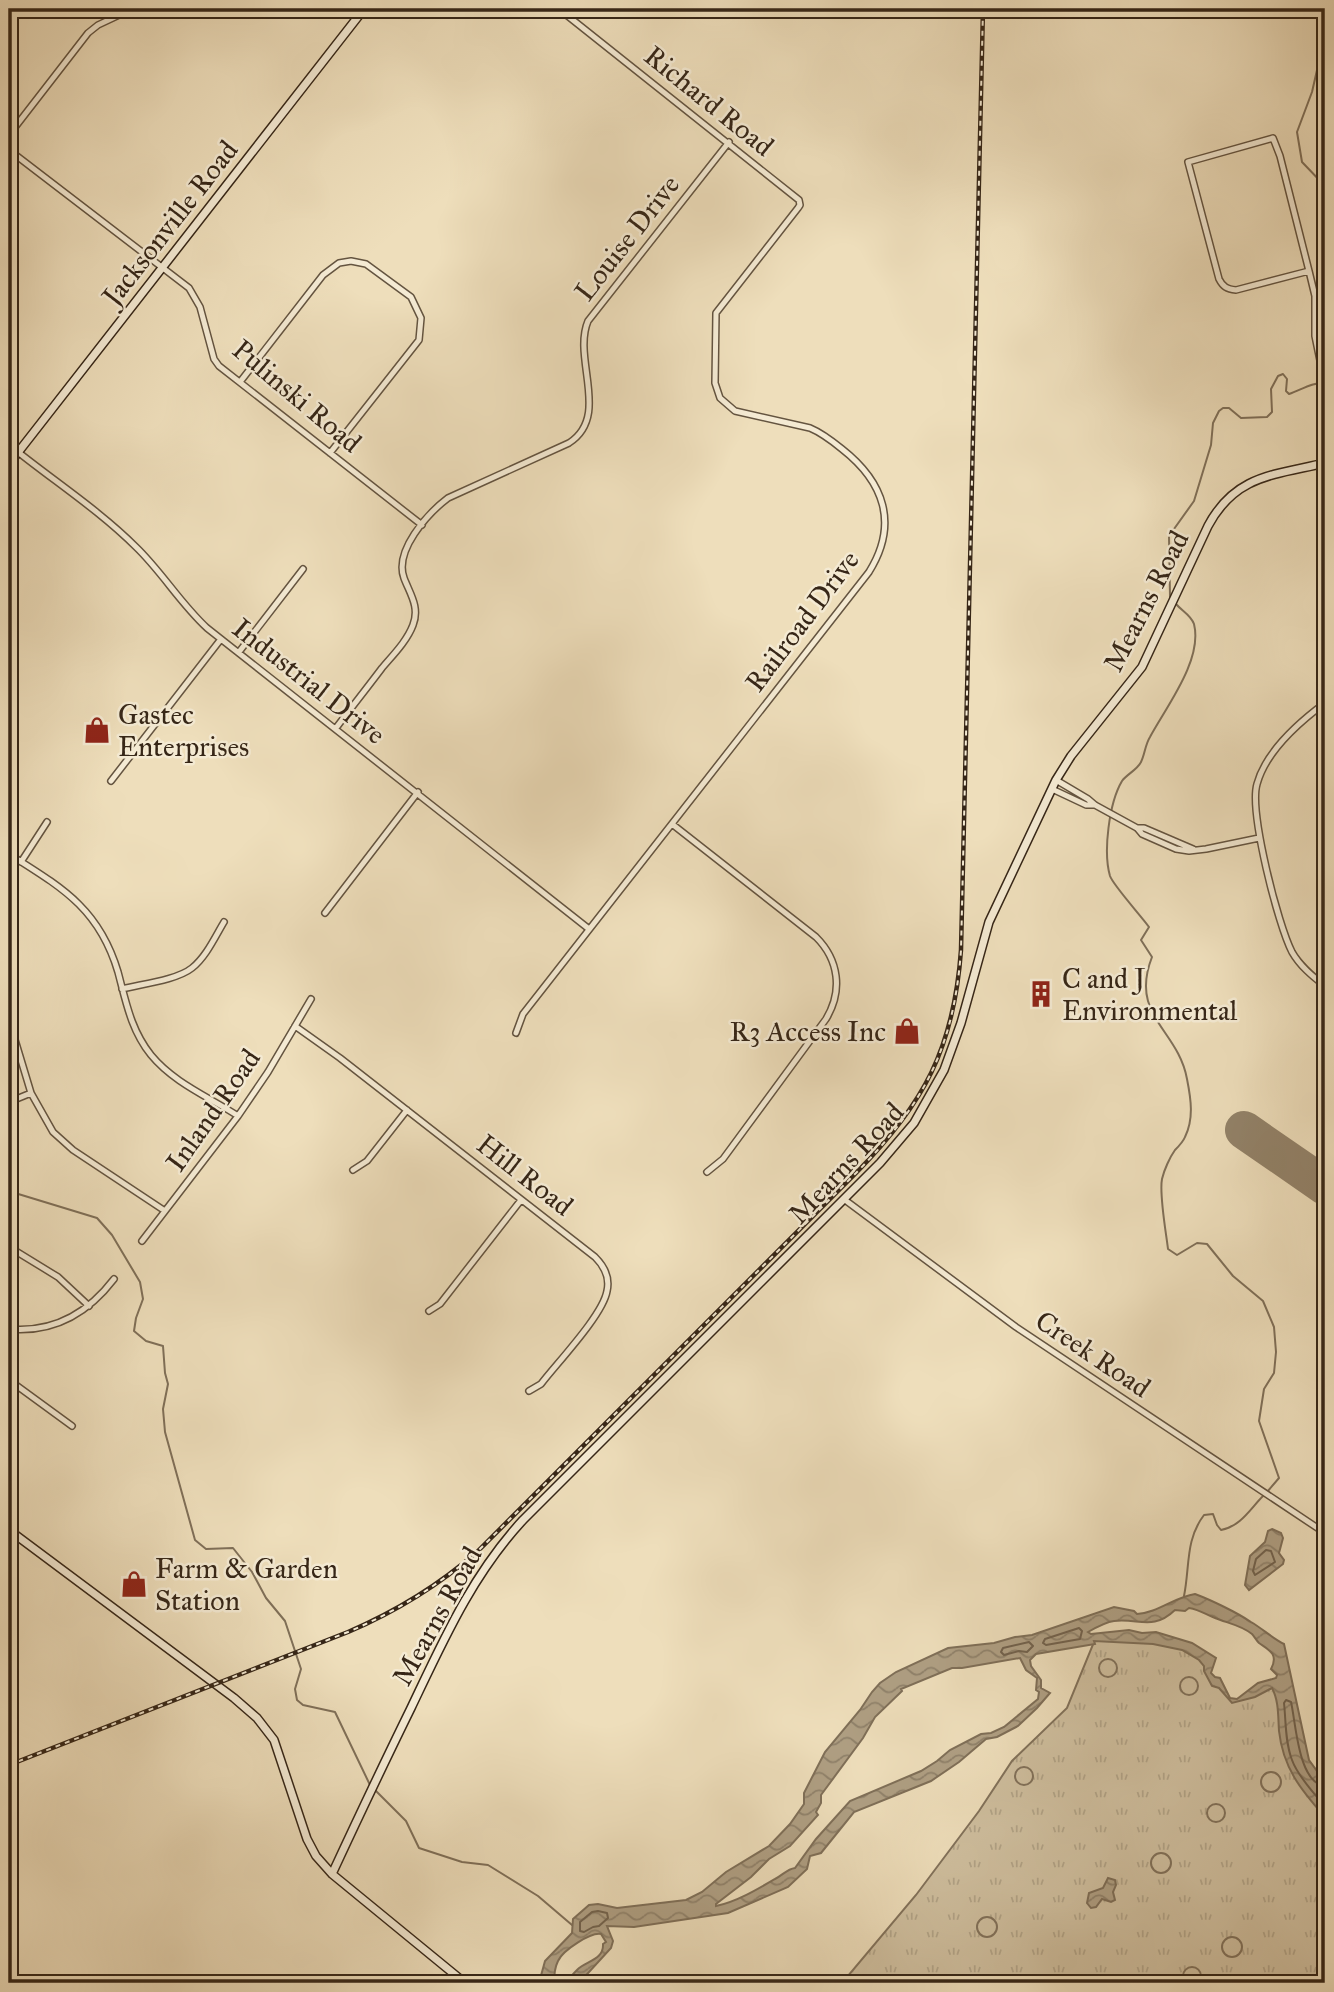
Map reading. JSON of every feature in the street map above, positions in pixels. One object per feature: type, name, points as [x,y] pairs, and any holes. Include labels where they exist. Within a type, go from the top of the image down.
[{"type":"street","points":[[113,9],[116,16]]},
{"type":"street","points":[[9,135],[88,33],[132,9]]},
{"type":"street","name":"Jacksonville Road","points":[[9,464],[364,9]]},
{"type":"street","name":"Richard Road","points":[[559,9],[799,200]]},
{"type":"street","points":[[1308,271],[1236,290],[1223,286],[1188,162],[1273,138],[1280,156],[1315,296],[1315,336],[1325,385]]},
{"type":"street","name":"Louise Drive","points":[[336,728],[413,626],[415,604],[404,578],[404,550],[422,525],[448,498],[569,443],[582,431],[589,415],[583,338],[587,321],[729,142]]},
{"type":"street","name":"Pulinski Road","points":[[9,150],[163,267],[193,293],[200,307],[214,359],[219,366],[422,525]]},
{"type":"street","name":"Railroad Drive","points":[[516,1033],[523,1014],[864,578],[879,554],[885,523],[880,497],[874,481],[859,463],[821,432],[734,411],[720,398],[715,383],[716,313],[799,208],[799,200]]},
{"type":"street","points":[[240,382],[291,314],[334,265],[351,261],[366,264],[411,297],[419,310],[422,323],[416,344],[330,453]]},
{"type":"street","name":"Industrial Drive","points":[[18,452],[133,544],[151,562],[189,612],[221,639],[589,929]]},
{"type":"street","name":"Mearns Road","points":[[332,1874],[453,1621],[477,1578],[500,1546],[845,1200],[902,1139],[923,1111],[954,1046],[989,922],[1056,780],[1070,756],[1142,667],[1208,526],[1230,495],[1242,486],[1325,463]]},
{"type":"street","points":[[239,652],[303,569]]},
{"type":"street","points":[[111,781],[221,639]]},
{"type":"street","points":[[1325,704],[1280,744],[1264,767],[1255,798],[1259,838],[1288,943],[1302,966],[1325,986]]},
{"type":"street","points":[[1056,780],[1162,844],[1183,850],[1230,846],[1259,838]]},
{"type":"street","points":[[1052,789],[1086,805],[1094,805]]},
{"type":"street","points":[[325,913],[418,792]]},
{"type":"street","points":[[21,862],[47,822]]},
{"type":"street","points":[[672,824],[816,937],[830,953],[836,976],[836,995],[826,1020],[723,1158],[707,1172]]},
{"type":"street","points":[[9,854],[60,886],[86,911],[107,944],[136,1032],[161,1066],[184,1084],[238,1116]]},
{"type":"street","points":[[122,989],[178,975],[192,968],[202,958],[224,922]]},
{"type":"street","name":"Inland Road","points":[[142,1241],[238,1116],[311,999]]},
{"type":"street","points":[[9,1020],[32,1093],[49,1126],[62,1142],[165,1211]]},
{"type":"street","name":"Hill Road","points":[[295,1026],[595,1256],[603,1267],[608,1286],[602,1306],[541,1384],[529,1391]]},
{"type":"street","points":[[9,1102],[32,1093]]},
{"type":"street","points":[[353,1170],[368,1161],[407,1110]]},
{"type":"street","points":[[429,1311],[447,1296],[521,1200]]},
{"type":"street","name":"Creek Road","points":[[845,1200],[1016,1327],[1325,1533]]},
{"type":"street","points":[[9,1247],[58,1277],[89,1306]]},
{"type":"street","points":[[9,1329],[50,1326],[69,1318],[89,1306],[114,1279]]},
{"type":"street","points":[[9,1380],[72,1426]]},
{"type":"street","points":[[9,1544],[12,1532],[257,1718],[274,1740],[307,1839],[316,1856],[332,1874],[465,1983]]},
{"type":"green space","points":[[1096,1637],[1154,1639],[1201,1656],[1213,1680],[1232,1701],[1273,1686],[1325,1807],[1325,1983],[842,1983],[916,1895],[979,1811],[1012,1761],[1067,1708]]},
{"type":"green space","points":[[1104,1659],[1112,1659],[1117,1668],[1115,1675],[1104,1677],[1099,1672],[1099,1664]]},
{"type":"green space","points":[[1189,1677],[1196,1679],[1196,1693],[1189,1695],[1182,1693],[1180,1686],[1182,1679]]},
{"type":"green space","points":[[1024,1767],[1030,1770],[1033,1776],[1030,1782],[1024,1785],[1018,1782],[1015,1776],[1018,1770]]},
{"type":"green space","points":[[1267,1772],[1275,1772],[1281,1782],[1275,1792],[1267,1792],[1261,1786],[1261,1778]]},
{"type":"green space","points":[[1216,1804],[1222,1807],[1225,1813],[1222,1819],[1216,1822],[1210,1819],[1207,1813],[1210,1807]]},
{"type":"green space","points":[[1161,1853],[1168,1856],[1171,1863],[1168,1870],[1161,1873],[1154,1870],[1151,1863],[1154,1856]]},
{"type":"green space","points":[[987,1917],[994,1920],[997,1927],[994,1934],[987,1937],[980,1934],[977,1927],[980,1920]]},
{"type":"green space","points":[[1232,1937],[1239,1940],[1242,1947],[1239,1954],[1232,1957],[1225,1954],[1222,1947],[1225,1940]]},
{"type":"green space","points":[[1192,1967],[1198,1970],[1201,1976],[1198,1982],[1192,1985],[1186,1982],[1183,1976],[1186,1970]]},
{"type":"water","points":[[1272,1529],[1281,1533],[1283,1538],[1279,1553],[1284,1560],[1283,1564],[1249,1590],[1245,1585],[1250,1556],[1265,1542],[1268,1531]]},
{"type":"water","points":[[1195,1594],[1245,1618],[1284,1644],[1309,1760],[1325,1782],[1325,1817],[1301,1788],[1284,1756],[1277,1704],[1272,1688],[1255,1697],[1232,1703],[1219,1688],[1212,1686],[1199,1660],[1182,1650],[1153,1644],[1094,1641],[1095,1644],[1036,1654],[1030,1660],[1031,1666],[1041,1680],[1041,1688],[1050,1693],[1018,1726],[997,1737],[986,1739],[931,1781],[854,1812],[821,1853],[810,1856],[807,1869],[788,1887],[728,1913],[634,1927],[607,1926],[613,1941],[611,1948],[579,1983],[565,1983],[577,1970],[601,1954],[606,1942],[601,1934],[584,1939],[561,1957],[556,1966],[554,1983],[539,1983],[545,1961],[572,1933],[573,1919],[589,1905],[617,1908],[686,1900],[769,1846],[804,1804],[804,1793],[825,1752],[872,1692],[896,1672],[948,1648],[1032,1635],[1114,1607],[1137,1614],[1145,1613]],"holes":[[[1189,1608],[1239,1626],[1252,1634],[1272,1653],[1274,1660],[1271,1669],[1277,1675],[1276,1678],[1258,1683],[1237,1699],[1230,1698],[1220,1678],[1211,1673],[1216,1658],[1192,1643],[1156,1632],[1088,1632],[1114,1621],[1153,1622],[1175,1610],[1185,1611]],[[1020,1658],[1026,1670],[1037,1678],[1038,1699],[1004,1727],[981,1734],[950,1750],[921,1771],[850,1801],[816,1839],[795,1868],[747,1895],[716,1906],[769,1859],[790,1846],[818,1815],[816,1812],[821,1803],[821,1795],[875,1717],[901,1689],[952,1668]]]},
{"type":"water","points":[[1108,1878],[1115,1880],[1115,1900],[1111,1902],[1102,1899],[1096,1907],[1091,1908],[1087,1903],[1089,1893],[1103,1888]]},
{"type":"waterway","points":[[1325,35],[1312,92],[1297,132],[1302,162],[1325,186]]},
{"type":"waterway","points":[[1170,597],[1169,536],[1194,501],[1211,445],[1213,423],[1219,411],[1229,408],[1241,418],[1267,417],[1272,412],[1271,389],[1278,376],[1283,374],[1287,379],[1286,391],[1289,394],[1324,383]]},
{"type":"waterway","points":[[1176,604],[1193,621],[1193,653],[1181,683],[1148,740],[1141,762],[1117,790],[1108,828],[1108,866],[1112,880],[1149,927],[1141,940],[1152,957],[1147,977],[1147,994],[1151,1008],[1182,1062],[1190,1094],[1191,1116],[1188,1130],[1171,1156],[1161,1186],[1168,1249],[1177,1255],[1197,1243],[1207,1244],[1233,1276],[1263,1301],[1274,1327],[1274,1373],[1264,1389],[1259,1421],[1279,1478],[1267,1492]]},
{"type":"waterway","points":[[9,1188],[15,1193],[97,1218],[112,1235],[140,1282],[143,1299],[134,1331],[146,1341],[163,1346],[168,1384],[163,1409],[165,1432],[195,1540],[206,1549],[233,1548],[252,1572],[266,1598],[285,1621],[301,1669],[295,1689],[297,1700],[303,1705],[335,1712],[370,1785]]},
{"type":"waterway","points":[[1184,1596],[1191,1544],[1204,1515],[1213,1514],[1221,1530],[1228,1528],[1245,1516],[1263,1496]]},
{"type":"waterway","points":[[374,1789],[406,1821],[419,1848],[462,1862],[488,1865],[538,1896],[572,1925]]},
{"type":"runway","points":[[1244,1130],[1325,1186]]},
{"type":"railway","points":[[9,1765],[348,1632],[400,1606],[448,1575],[478,1551],[856,1173],[880,1148],[917,1098],[943,1045],[957,985],[961,950],[983,9]]},
{"type":"place","name":"Gastec Enterprises","points":[[97,730]]},
{"type":"place","name":"C and J Environmental","points":[[1041,994]]},
{"type":"place","name":"R3 Access Inc","points":[[907,1031]]},
{"type":"place","name":"Farm & Garden Station","points":[[134,1584]]}]
